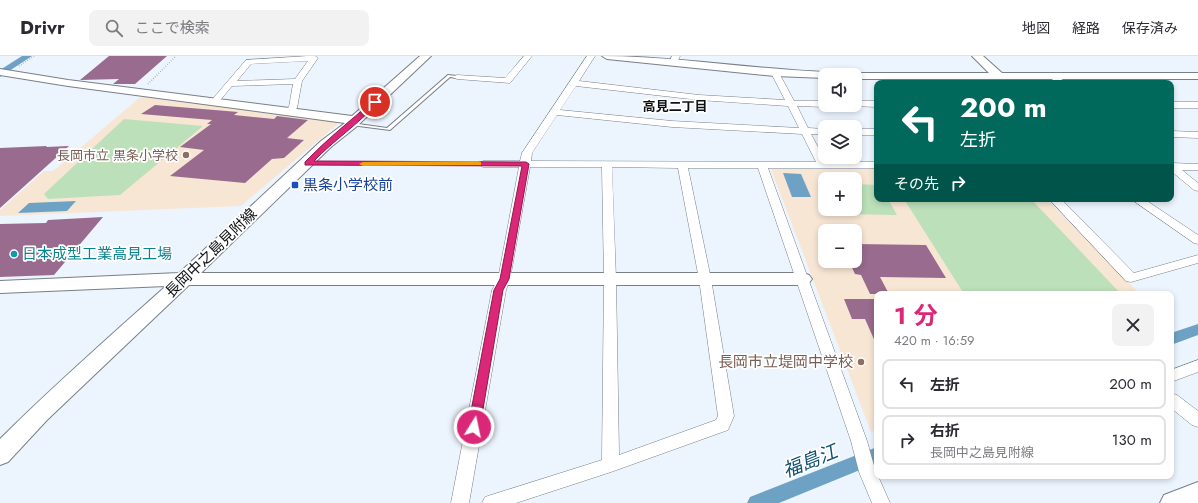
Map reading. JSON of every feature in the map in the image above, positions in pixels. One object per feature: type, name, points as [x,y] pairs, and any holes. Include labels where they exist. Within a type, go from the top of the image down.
[{"type":"street","name":"長岡中之島見附線","points":[[0,455],[78,376],[184,280],[308,163],[326,144],[353,122],[426,56]]},
{"type":"street","points":[[457,76],[507,80],[528,56]]},
{"type":"street","points":[[460,503],[499,290],[504,279],[527,153],[591,56]]},
{"type":"street","points":[[607,56],[675,59],[775,73],[818,75]]},
{"type":"street","points":[[977,56],[1000,77]]},
{"type":"street","points":[[214,102],[248,62],[314,58],[298,81],[293,108],[288,112]]},
{"type":"street","points":[[0,72],[353,122]]},
{"type":"street","points":[[775,73],[818,156]]},
{"type":"street","points":[[862,76],[1000,77],[1058,80],[1198,76]]},
{"type":"street","points":[[230,84],[298,81]]},
{"type":"street","points":[[574,83],[688,97],[791,104],[818,104]]},
{"type":"street","points":[[862,104],[874,104]]},
{"type":"street","points":[[1174,105],[1198,105]]},
{"type":"street","points":[[555,112],[672,124],[818,132]]},
{"type":"street","points":[[862,132],[874,132]]},
{"type":"street","points":[[1174,134],[1198,135]]},
{"type":"street","points":[[482,164],[822,164]]},
{"type":"street","points":[[607,164],[610,279],[611,465]]},
{"type":"street","points":[[491,503],[611,465],[722,425],[726,416],[704,279],[682,164]]},
{"type":"street","points":[[862,164],[874,164]]},
{"type":"street","points":[[762,165],[859,441],[868,472],[881,503]]},
{"type":"street","points":[[1174,167],[1198,167]]},
{"type":"street","points":[[1174,169],[1198,188]]},
{"type":"street","points":[[1058,202],[1131,278],[1198,259]]},
{"type":"street","points":[[1141,202],[1198,240]]},
{"type":"street","points":[[0,287],[184,280],[803,279]]},
{"type":"street","points":[[1174,375],[1198,366]]},
{"type":"street","points":[[1174,401],[1198,420]]},
{"type":"street","points":[[1173,503],[1198,493]]},
{"type":"lane","points":[[353,122],[388,129],[449,76],[457,76]]},
{"type":"lane","points":[[308,163],[482,164]]},
{"type":"path","points":[[139,92],[176,56]]},
{"type":"shaded area","name":"長岡市立 黒条小学校","points":[[145,95],[338,120],[339,123],[241,206],[0,216],[0,210],[44,171],[53,171],[138,99]]},
{"type":"shaded area","name":"長岡市立堤岡中学校","points":[[771,169],[874,169],[874,202],[1050,202],[1137,291],[874,291],[874,431],[871,432]]},
{"type":"green space","points":[[124,119],[203,126],[120,195],[48,199],[44,194]]},
{"type":"green space","points":[[862,184],[874,185],[874,202],[890,202],[897,215],[862,214]]},
{"type":"green space","points":[[906,202],[1034,202],[1118,291],[962,291]]},
{"type":"water","points":[[783,173],[801,174],[811,197],[792,197]]},
{"type":"water","points":[[76,201],[67,211],[18,213],[29,203]]},
{"type":"building","points":[[109,56],[167,56],[135,84],[113,84],[119,79],[80,80]]},
{"type":"building","points":[[155,105],[238,112],[234,115],[274,119],[277,116],[308,120],[287,138],[304,140],[284,158],[272,159],[245,183],[170,176],[204,150],[180,147],[211,124],[207,124],[212,120],[141,114]]},
{"type":"building","points":[[47,146],[46,147],[69,146],[0,208],[0,148]]},
{"type":"building","points":[[103,217],[54,275],[0,277],[0,224],[46,223],[48,220]]},
{"type":"building","points":[[862,244],[926,245],[946,278],[880,277],[887,291],[874,291],[874,294],[870,294],[861,275],[855,274],[852,268],[862,268]]},
{"type":"building","points":[[844,299],[874,299],[874,339],[865,319],[852,319]]},
{"type":"waterway","points":[[0,74],[28,56]]},
{"type":"waterway","name":"福島江","points":[[1174,338],[1198,329]]},
{"type":"waterway","name":"福島江","points":[[757,503],[874,456]]},
{"type":"slow traffic","points":[[363,164],[478,164]]},
{"type":"place","name":"長岡市立 黒条小学校","points":[[186,155]]},
{"type":"place","name":"黒条小学校前","points":[[295,185]]},
{"type":"place","name":"日本成型工業高見工場","points":[[14,254]]},
{"type":"place","name":"長岡市立堤岡中学校","points":[[861,362]]},
{"type":"district","name":"高見二丁目","points":[[675,106]]},
{"type":"route","points":[[375,102],[326,144],[308,163],[526,164],[504,279],[499,290],[474,427]]}]
